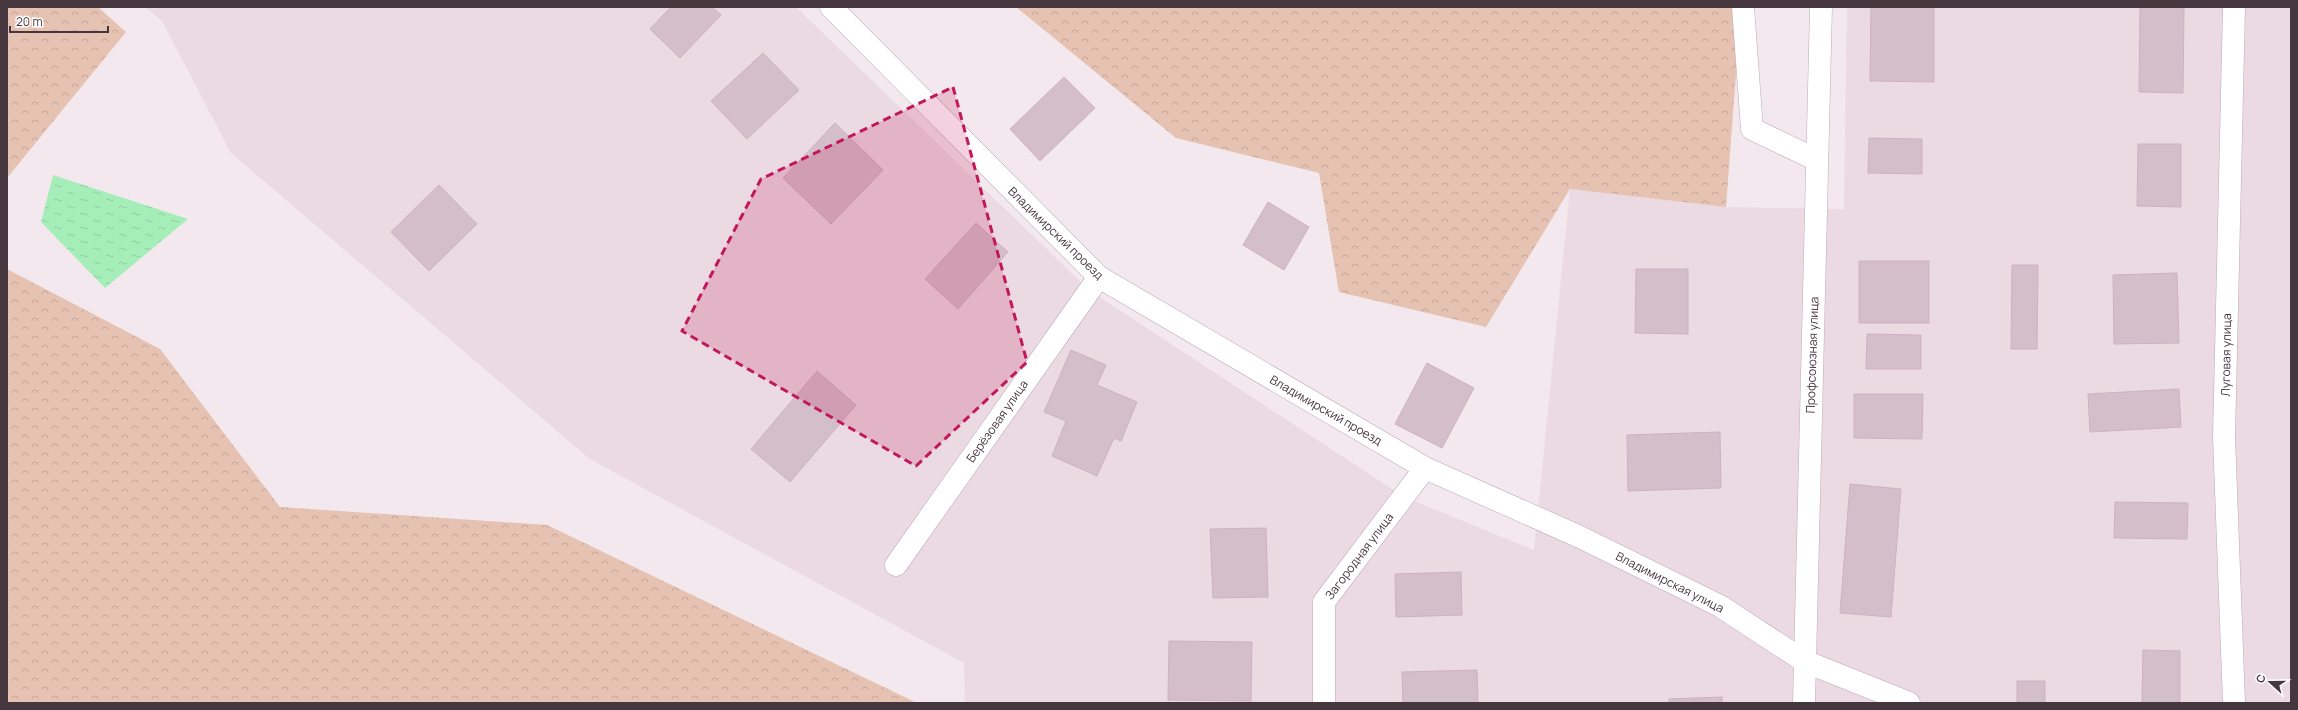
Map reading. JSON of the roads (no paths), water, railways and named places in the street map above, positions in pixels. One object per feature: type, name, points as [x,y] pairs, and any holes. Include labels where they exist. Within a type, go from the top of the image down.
[{"type":"street","name":"Владимирский проезд","points":[[831,7],[1099,277],[1426,468]]},
{"type":"street","points":[[1743,7],[1752,129],[1817,160]]},
{"type":"street","name":"Профсоюзная улица","points":[[1804,703],[1821,7]]},
{"type":"street","name":"Луговая улица","points":[[2234,7],[2224,437],[2234,703]]},
{"type":"street","name":"Берёзовая улица","points":[[896,565],[1099,277]]},
{"type":"street","name":"Владимирская улица","points":[[1426,468],[1580,537],[1720,606],[1804,661],[1909,703]]},
{"type":"street","name":"Загородная улица","points":[[1324,703],[1324,602],[1426,468]]},
{"type":"water","points":[[53,175],[188,219],[105,288],[41,222]]}]
